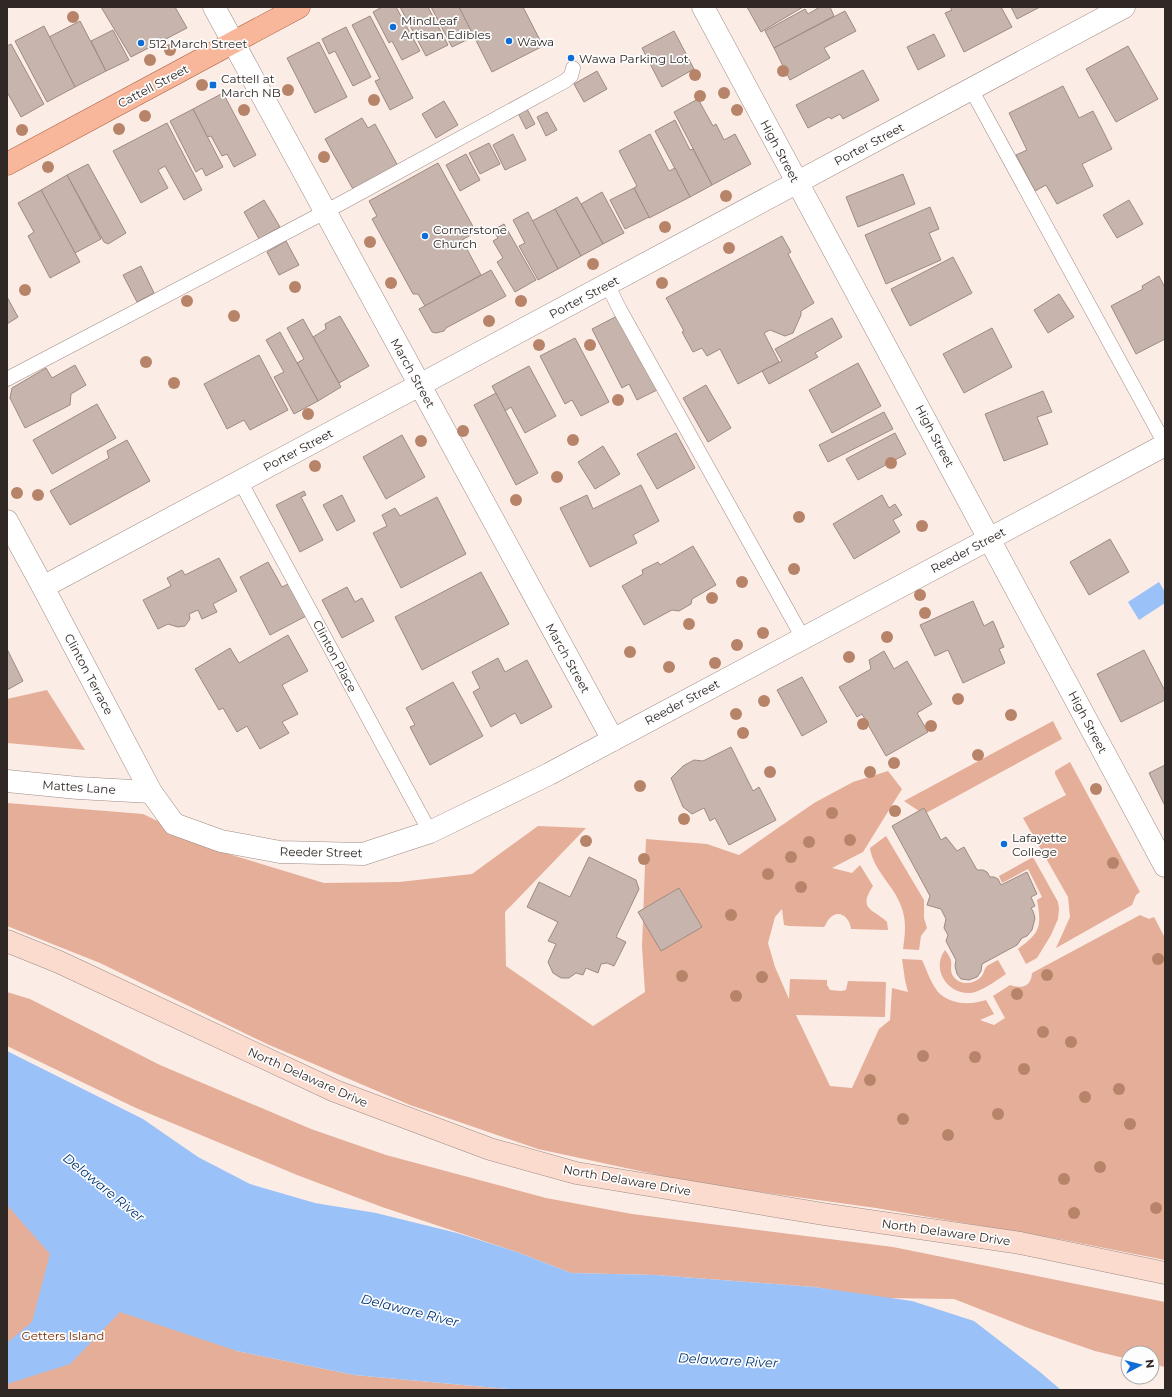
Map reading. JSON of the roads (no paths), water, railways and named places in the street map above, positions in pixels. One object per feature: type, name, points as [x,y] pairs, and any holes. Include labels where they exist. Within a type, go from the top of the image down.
[{"type":"main road","name":"Cattell Street","points":[[7,164],[299,7]]},
{"type":"main road","name":"North Delaware Drive","points":[[7,941],[59,962],[335,1091],[490,1149],[576,1173],[815,1212],[1020,1243],[1165,1273]]},
{"type":"street","name":"March Street","points":[[214,7],[613,740]]},
{"type":"street","name":"High Street","points":[[703,7],[990,538],[1165,866]]},
{"type":"street","name":"Porter Street","points":[[43,587],[1124,7]]},
{"type":"street","name":"Reeder Street","points":[[174,824],[222,841],[280,852],[363,854],[430,832],[549,774],[1165,444]]},
{"type":"street","name":"Clinton Terrace","points":[[10,532],[43,587],[151,792],[174,824]]},
{"type":"street","name":"Mattes Lane","points":[[7,781],[78,788],[151,792]]},
{"type":"lane","points":[[7,379],[325,212],[565,81],[571,76],[573,68]]},
{"type":"lane","points":[[970,89],[1165,444]]},
{"type":"lane","points":[[607,284],[620,310],[803,638]]},
{"type":"lane","name":"Clinton Place","points":[[240,481],[430,832]]},
{"type":"water","points":[[1159,582],[1165,592],[1165,603],[1139,620],[1128,602]]},
{"type":"water","name":"Delaware River","points":[[7,1051],[143,1119],[198,1157],[250,1184],[315,1203],[376,1213],[457,1233],[517,1252],[571,1273],[656,1275],[814,1287],[912,1301],[974,1321],[1061,1390],[519,1390],[354,1375],[237,1351],[120,1312],[70,1364],[7,1384],[7,1343],[32,1322],[50,1254],[7,1205]]},
{"type":"place","name":"MindLeaf Artisan Edibles","points":[[393,27]]},
{"type":"place","name":"Wawa","points":[[509,41]]},
{"type":"place","name":"512 March Street","points":[[141,43]]},
{"type":"place","name":"Wawa Parking Lot","points":[[571,58]]},
{"type":"place","name":"Cattell at March NB","points":[[213,85]]},
{"type":"place","name":"Cornerstone Church","points":[[425,236]]},
{"type":"place","name":"Lafayette College","points":[[1004,844]]},
{"type":"park label","name":"Getters Island","points":[[63,1335]]}]
